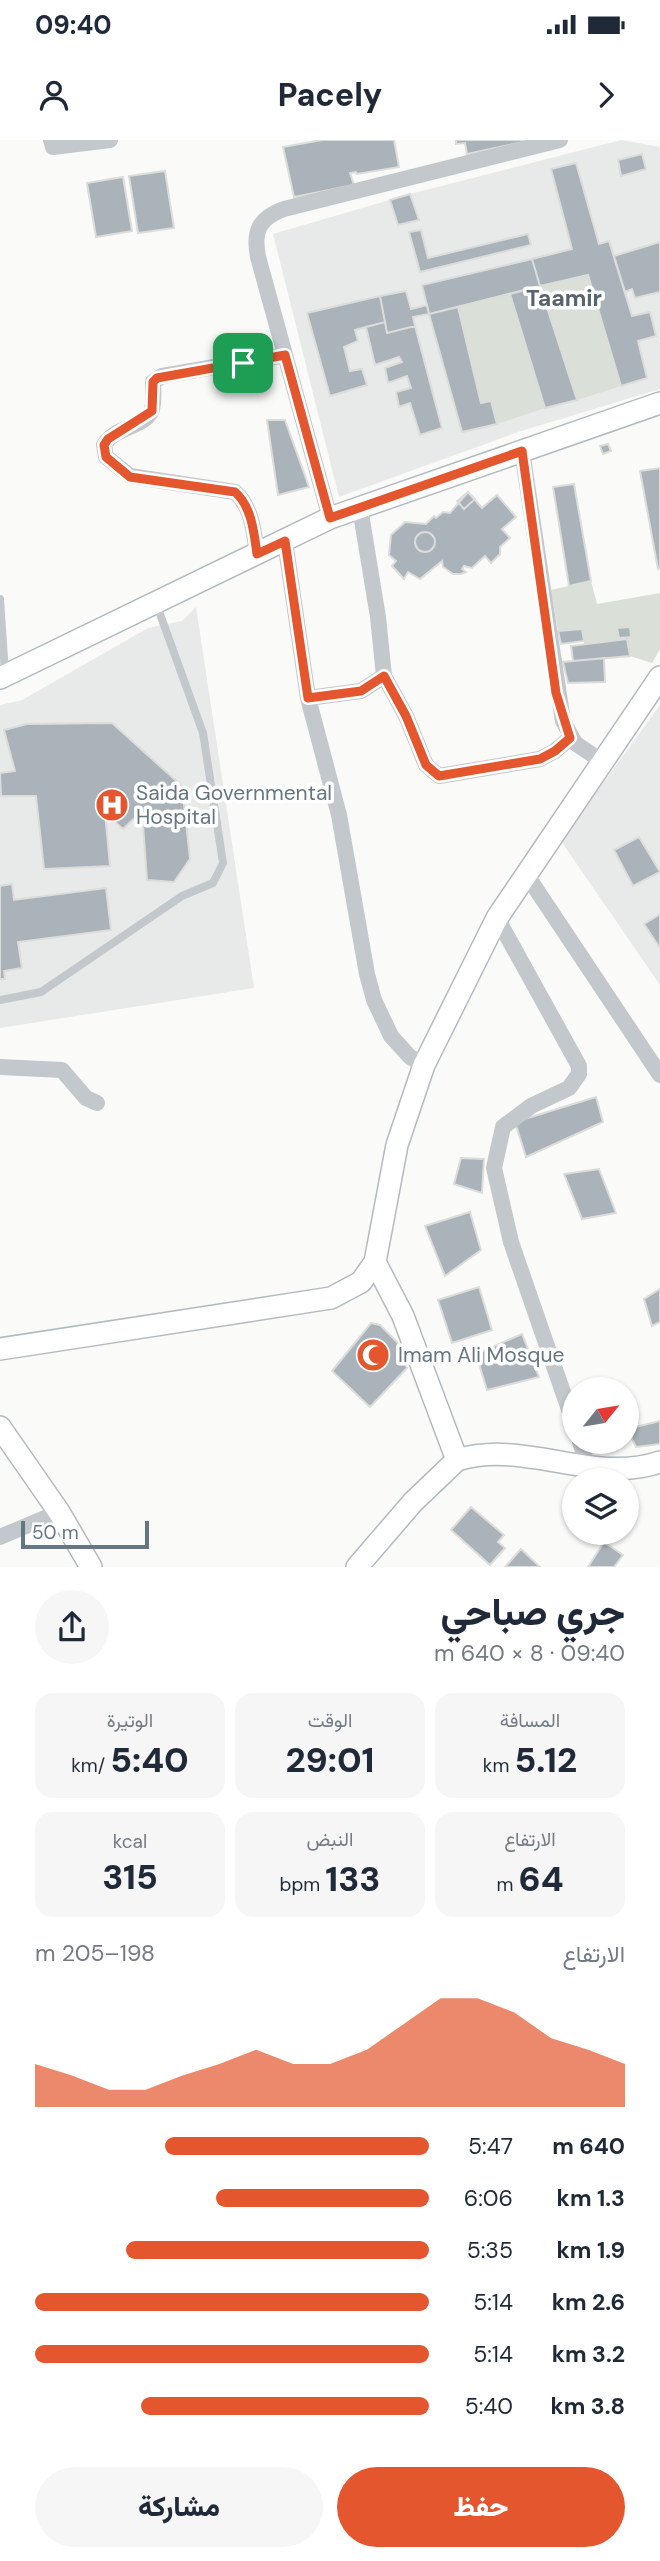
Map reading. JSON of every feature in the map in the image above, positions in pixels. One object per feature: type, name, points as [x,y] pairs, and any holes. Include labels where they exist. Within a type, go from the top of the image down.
[{"type":"street","points":[[51,140],[53,147],[110,140]]},
{"type":"street","points":[[330,518],[254,241],[257,227],[269,215],[560,140]]},
{"type":"street","points":[[257,554],[248,511],[243,499],[235,492],[130,477],[106,457],[104,445],[112,435],[148,416],[153,404],[153,382],[162,376],[285,355]]},
{"type":"street","points":[[3,677],[330,518],[660,403]]},
{"type":"street","points":[[522,451],[556,693],[570,738],[603,762]]},
{"type":"street","points":[[360,508],[384,676],[406,716],[426,765],[439,776],[540,759],[570,738]]},
{"type":"street","points":[[285,541],[308,698],[340,815],[374,1000],[391,1036],[410,1057],[424,1065]]},
{"type":"street","points":[[308,698],[361,691],[384,676]]},
{"type":"street","points":[[0,1349],[331,1298],[360,1282],[375,1262],[385,1195],[397,1145],[424,1065],[497,918],[660,677]]},
{"type":"street","points":[[526,874],[660,1076]]},
{"type":"street","points":[[497,918],[577,1056],[579,1066],[579,1074],[569,1088],[531,1106],[503,1127],[494,1168],[511,1242],[562,1389]]},
{"type":"street","points":[[0,1067],[62,1070],[86,1098],[97,1103]]},
{"type":"street","points":[[375,1262],[404,1316],[457,1460]]},
{"type":"street","points":[[0,1427],[59,1512],[92,1567]]},
{"type":"street","points":[[357,1567],[414,1502],[457,1460],[506,1453],[619,1470],[660,1462]]},
{"type":"street","points":[[584,1454],[588,1466]]},
{"type":"street","points":[[0,1537],[59,1512]]},
{"type":"lane","points":[[0,599],[3,677]]},
{"type":"lane","points":[[0,1000],[41,992],[182,896],[213,883],[223,863],[203,733],[155,601]]},
{"type":"shaded area","points":[[621,140],[660,147],[660,389],[518,432],[339,497],[273,234],[410,194]]},
{"type":"shaded area","points":[[588,275],[621,386],[577,400],[540,286]]},
{"type":"shaded area","points":[[510,294],[545,408],[497,424],[481,403],[458,307]]},
{"type":"shaded area","points":[[591,581],[597,604],[660,593],[660,649],[652,663],[630,656],[626,639],[584,644],[582,629],[558,631],[551,590]]},
{"type":"shaded area","name":"Saida Governmental Hospital","points":[[196,607],[254,988],[0,1028],[0,705],[22,700],[148,628],[182,621]]},
{"type":"shaded area","points":[[660,705],[660,985],[561,841]]},
{"type":"building","points":[[322,140],[394,140],[399,167],[350,173],[354,185],[294,197],[283,147]]},
{"type":"building","points":[[456,140],[533,140],[467,154],[465,143],[456,144]]},
{"type":"building","points":[[642,154],[646,169],[621,176],[618,160]]},
{"type":"building","points":[[576,163],[599,244],[609,241],[632,316],[650,312],[656,336],[638,341],[647,378],[621,386],[588,275],[540,286],[532,259],[572,249],[551,169]]},
{"type":"building","points":[[165,171],[174,228],[138,233],[129,176]]},
{"type":"building","points":[[123,177],[132,231],[96,237],[87,183]]},
{"type":"building","points":[[410,194],[419,220],[398,225],[390,200]]},
{"type":"building","points":[[421,230],[428,258],[528,234],[531,245],[420,272],[409,232]]},
{"type":"building","points":[[660,242],[660,292],[635,298],[632,289],[625,292],[614,256]]},
{"type":"building","points":[[532,259],[540,286],[429,314],[422,285]]},
{"type":"building","points":[[540,286],[577,400],[545,408],[510,294]]},
{"type":"building","points":[[406,291],[411,309],[427,305],[429,314],[413,317],[415,326],[387,333],[380,296]]},
{"type":"building","points":[[380,296],[385,322],[355,330],[358,341],[344,347],[350,371],[362,369],[367,385],[330,396],[307,313]]},
{"type":"building","points":[[458,307],[481,403],[491,401],[497,424],[462,432],[429,314]]},
{"type":"building","points":[[385,322],[387,333],[415,326],[442,428],[420,435],[410,403],[399,407],[396,392],[411,388],[407,376],[388,383],[385,368],[402,362],[399,357],[375,365],[366,327]]},
{"type":"building","points":[[267,420],[285,420],[309,487],[278,495]]},
{"type":"building","points":[[608,444],[611,451],[603,454],[600,446]]},
{"type":"building","points":[[660,468],[660,568],[658,569],[640,471]]},
{"type":"building","points":[[574,484],[591,581],[569,586],[553,487]]},
{"type":"building","points":[[468,492],[482,508],[497,495],[516,517],[502,529],[510,538],[500,547],[500,554],[491,563],[485,556],[472,568],[464,566],[462,569],[466,572],[461,574],[453,574],[443,567],[442,561],[420,579],[408,572],[404,579],[392,566],[396,561],[389,555],[391,535],[405,522],[426,524],[434,516],[436,518],[443,512],[450,513]]},
{"type":"building","points":[[468,492],[475,499],[464,509],[457,501]]},
{"type":"building","points":[[425,532],[432,535],[435,542],[432,549],[425,552],[418,549],[415,542],[418,535]]},
{"type":"building","points":[[630,627],[631,637],[619,638],[617,628]]},
{"type":"building","points":[[582,629],[584,641],[561,644],[558,631]]},
{"type":"building","points":[[627,639],[630,656],[573,661],[571,646]]},
{"type":"building","points":[[604,658],[605,682],[568,683],[563,662]]},
{"type":"building","points":[[112,723],[182,786],[190,859],[174,882],[147,880],[142,811],[123,829],[105,813],[110,866],[44,869],[36,796],[1,796],[0,773],[15,771],[4,730],[27,724]]},
{"type":"building","points":[[639,837],[660,872],[633,886],[614,850]]},
{"type":"building","points":[[12,884],[14,900],[106,888],[111,930],[18,942],[22,968],[4,971],[5,979],[0,979],[0,886]]},
{"type":"building","points":[[660,914],[660,948],[644,924]]},
{"type":"building","points":[[596,1097],[603,1122],[526,1157],[515,1122]]},
{"type":"building","points":[[461,1158],[484,1159],[482,1193],[454,1184]]},
{"type":"building","points":[[599,1169],[616,1213],[582,1219],[564,1174]]},
{"type":"building","points":[[470,1212],[481,1250],[445,1276],[425,1226]]},
{"type":"building","points":[[479,1287],[492,1330],[452,1343],[438,1300]]},
{"type":"building","points":[[660,1289],[660,1322],[652,1326],[644,1299]]},
{"type":"building","name":"Imam Ali Mosque","points":[[371,1323],[380,1325],[397,1342],[407,1368],[370,1407],[332,1371]]},
{"type":"building","points":[[522,1334],[539,1377],[487,1390],[476,1354]]},
{"type":"building","points":[[660,1421],[660,1444],[639,1447],[639,1426]]},
{"type":"building","points":[[471,1507],[504,1535],[498,1542],[505,1548],[490,1565],[451,1530]]},
{"type":"building","points":[[602,1545],[608,1545],[623,1555],[614,1567],[588,1567]]},
{"type":"building","points":[[521,1549],[540,1567],[505,1567]]},
{"type":"place","name":"Saida Governmental Hospital","points":[[112,805]]},
{"type":"place","name":"Imam Ali Mosque","points":[[373,1355]]},
{"type":"district","name":"Taamir","points":[[564,298]]},
{"type":"route","points":[[285,355],[330,518],[522,451],[556,693],[570,738],[564,745],[540,759],[444,777],[434,774],[426,765],[406,716],[384,676],[379,682],[361,691],[308,698],[285,541],[257,554],[248,511],[243,499],[235,492],[130,477],[106,457],[104,445],[112,435],[142,420],[152,411],[153,382],[157,378],[167,374],[243,363],[285,355]]}]
